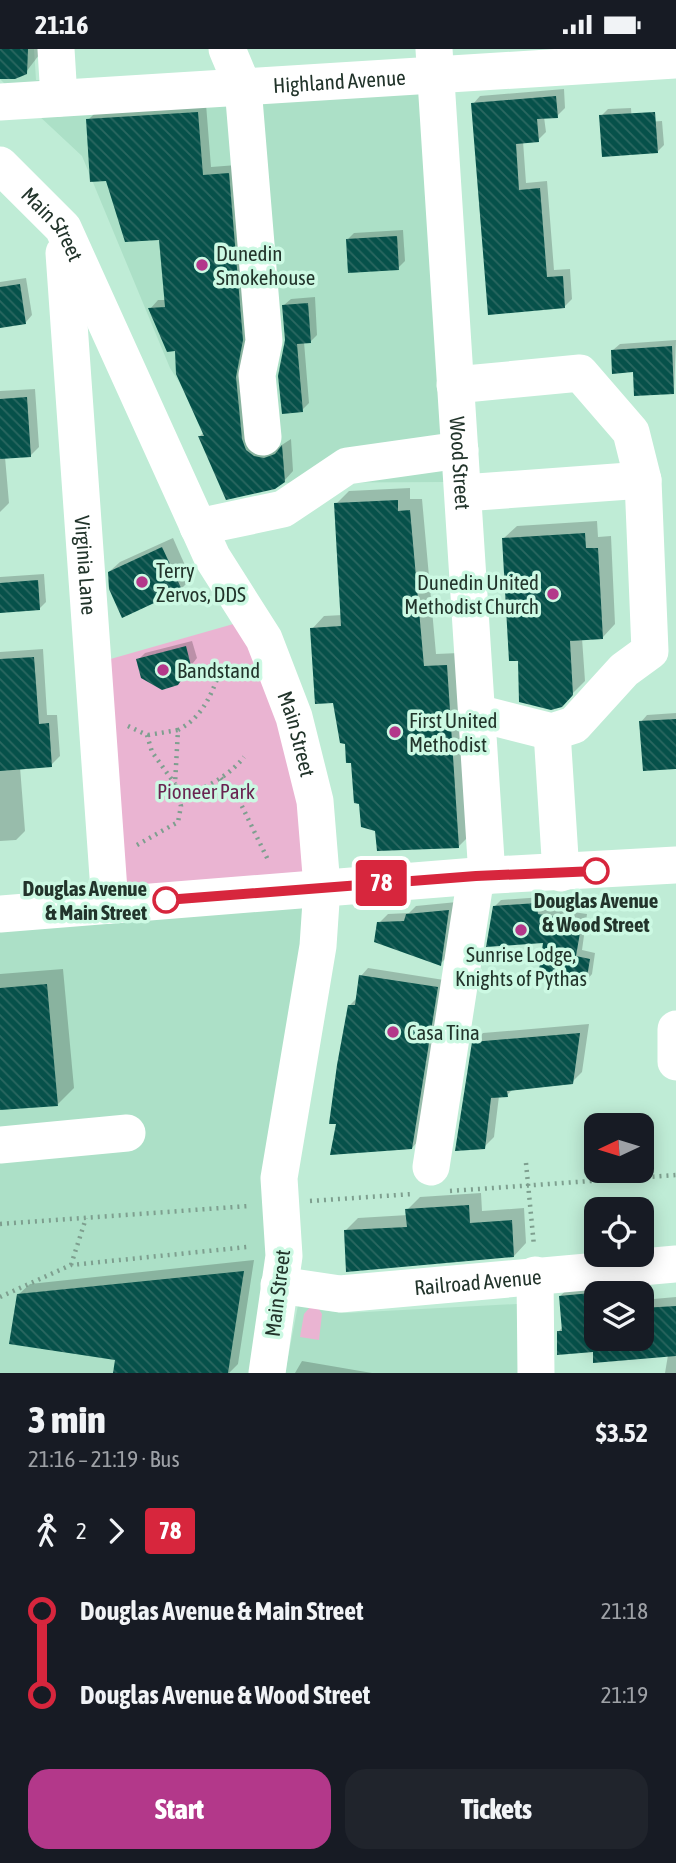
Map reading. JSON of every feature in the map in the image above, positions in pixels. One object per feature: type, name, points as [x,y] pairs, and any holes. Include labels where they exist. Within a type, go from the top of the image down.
[{"type":"street","points":[[56,49],[59,98]]},
{"type":"street","points":[[227,49],[243,87],[264,341],[257,375],[263,437]]},
{"type":"street","name":"Highland Avenue","points":[[0,102],[243,87],[434,62],[676,60]]},
{"type":"street","name":"Wood Street","points":[[432,1184],[482,876],[477,713],[434,62]]},
{"type":"street","name":"Main Street","points":[[0,165],[63,228],[212,557],[264,639],[294,717],[315,800],[322,887],[317,946],[279,1178],[284,1256],[267,1373]]},
{"type":"street","name":"Virginia Lane","points":[[63,228],[110,905]]},
{"type":"street","points":[[456,385],[580,373],[631,432],[643,480],[650,651],[624,670],[574,725],[552,732],[477,713]]},
{"type":"street","points":[[198,527],[283,509],[347,466],[460,450]]},
{"type":"street","points":[[463,493],[643,480]]},
{"type":"street","points":[[552,732],[561,873]]},
{"type":"street","points":[[0,914],[322,887],[676,865]]},
{"type":"street","points":[[676,1029],[676,1062]]},
{"type":"street","points":[[0,1145],[127,1133]]},
{"type":"street","name":"Railroad Avenue","points":[[279,1285],[340,1294],[676,1264]]},
{"type":"street","points":[[536,1275],[536,1373]]},
{"type":"path","points":[[118,720],[147,735],[177,730],[198,716],[209,699],[219,674]]},
{"type":"path","points":[[175,784],[177,730]]},
{"type":"path","points":[[133,850],[178,822],[179,797],[175,784],[152,752],[147,735]]},
{"type":"path","points":[[179,797],[199,791],[221,778],[244,757]]},
{"type":"path","points":[[221,778],[239,800],[272,868]]},
{"type":"path","points":[[526,1163],[536,1275]]},
{"type":"path","points":[[0,1224],[282,1203],[432,1184],[530,1185],[676,1175]]},
{"type":"path","points":[[71,1265],[86,1217]]},
{"type":"path","points":[[0,1297],[71,1265],[247,1247]]},
{"type":"shaded area","points":[[0,49],[34,49],[36,80],[42,80],[43,86],[9,88],[0,79]]},
{"type":"shaded area","points":[[420,90],[446,482],[244,483],[170,368],[82,156],[37,114]]},
{"type":"shaded area","points":[[306,903],[269,1255],[252,1373],[0,1373],[0,928]]},
{"type":"shaded area","points":[[517,1304],[526,1373],[285,1373],[298,1305],[317,1306],[320,1310],[346,1313]]},
{"type":"green space","name":"Pioneer Park","points":[[251,619],[322,887],[110,905],[93,664]]},
{"type":"green space","points":[[311,1306],[317,1306],[322,1314],[319,1340],[300,1337],[304,1314]]},
{"type":"building","points":[[0,49],[28,49],[27,74],[15,79],[0,79]]},
{"type":"building","points":[[556,96],[558,118],[537,119],[539,142],[516,144],[519,190],[540,188],[547,277],[563,276],[565,308],[488,315],[471,103]]},
{"type":"building","points":[[198,112],[203,175],[229,173],[243,340],[236,377],[242,439],[246,450],[254,456],[264,458],[275,454],[282,445],[285,482],[275,489],[226,500],[198,436],[204,436],[176,374],[175,351],[167,352],[148,308],[165,307],[159,240],[125,242],[106,181],[90,182],[86,119]]},
{"type":"building","points":[[655,112],[658,153],[602,157],[599,115]]},
{"type":"building","points":[[397,236],[399,270],[348,273],[346,239]]},
{"type":"building","points":[[20,284],[26,324],[0,328],[0,287]]},
{"type":"building","points":[[308,303],[311,343],[297,344],[303,412],[282,414],[278,376],[285,340],[282,305]]},
{"type":"building","points":[[672,346],[674,394],[634,396],[633,372],[612,374],[611,350]]},
{"type":"building","points":[[27,397],[31,457],[0,459],[0,399]]},
{"type":"building","name":"First United Methodist","points":[[398,500],[398,511],[410,510],[424,666],[447,665],[459,848],[377,851],[375,831],[361,827],[359,804],[354,803],[351,763],[346,763],[345,744],[340,743],[333,703],[315,704],[310,628],[341,626],[334,503]]},
{"type":"building","name":"Dunedin United Methodist Church","points":[[585,533],[586,548],[598,548],[603,639],[570,641],[573,695],[562,707],[551,710],[519,702],[518,661],[509,661],[502,538]]},
{"type":"building","name":"Terry Zervos, DDS","points":[[162,547],[182,590],[122,618],[109,589],[108,572]]},
{"type":"building","points":[[38,580],[40,610],[0,613],[0,583]]},
{"type":"building","name":"Bandstand","points":[[186,646],[191,666],[178,685],[162,690],[141,678],[136,659]]},
{"type":"building","points":[[34,657],[39,724],[49,723],[52,767],[0,771],[0,659]]},
{"type":"building","points":[[676,719],[676,769],[643,771],[639,721]]},
{"type":"building","points":[[537,903],[538,914],[582,921],[576,956],[590,959],[586,983],[538,976],[543,943],[486,947],[493,906]]},
{"type":"building","points":[[449,910],[441,966],[374,942],[377,922],[404,921],[406,914]]},
{"type":"building","points":[[359,975],[438,987],[412,1149],[330,1155],[336,1124],[329,1124],[337,1065],[348,1005],[355,1005]]},
{"type":"building","points":[[47,984],[58,1106],[0,1110],[0,988]]},
{"type":"building","points":[[580,1033],[573,1084],[507,1091],[508,1097],[491,1098],[485,1149],[455,1151],[472,1042]]},
{"type":"building","points":[[469,1205],[470,1223],[512,1220],[514,1257],[346,1272],[344,1230],[407,1227],[405,1209]]},
{"type":"building","points":[[244,1271],[228,1373],[113,1373],[115,1360],[9,1344],[17,1294]]},
{"type":"building","points":[[584,1294],[584,1351],[654,1351],[654,1307],[676,1306],[676,1356],[593,1363],[593,1352],[557,1355],[557,1331],[562,1331],[559,1296]]},
{"type":"bus line","name":"78","points":[[166,900],[476,876],[596,871]]},
{"type":"place","name":"Dunedin Smokehouse","points":[[202,265]]},
{"type":"place","name":"Terry Zervos, DDS","points":[[142,582]]},
{"type":"place","name":"Dunedin United Methodist Church","points":[[553,594]]},
{"type":"place","name":"Bandstand","points":[[163,670]]},
{"type":"place","name":"First United Methodist","points":[[395,732]]},
{"type":"place","name":"Douglas Avenue & Wood Street","points":[[596,871]]},
{"type":"place","name":"Douglas Avenue & Main Street","points":[[166,900]]},
{"type":"place","name":"Sunrise Lodge, Knights of Pythas","points":[[521,930]]},
{"type":"place","name":"Casa Tina","points":[[393,1032]]}]
